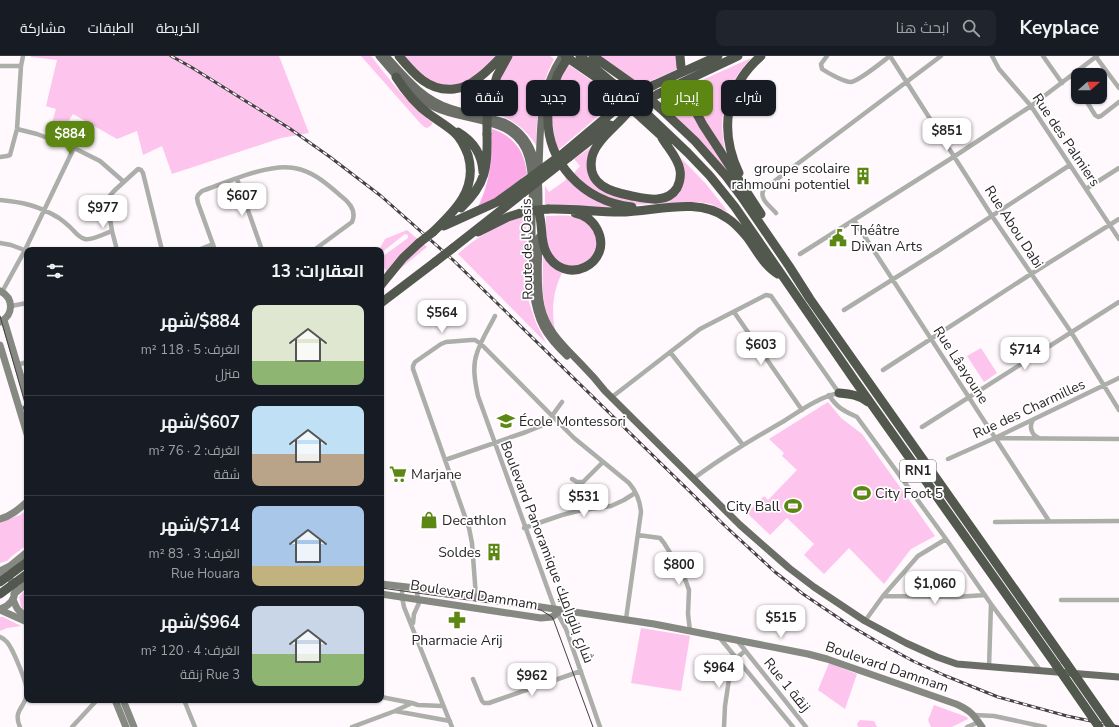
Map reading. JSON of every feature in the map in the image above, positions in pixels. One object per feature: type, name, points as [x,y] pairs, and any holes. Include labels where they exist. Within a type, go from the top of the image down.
[{"type":"highway","points":[[399,56],[422,81],[437,88],[447,89],[463,87],[473,82],[482,76],[502,56]]},
{"type":"highway","points":[[384,281],[403,258],[473,196],[484,177],[488,159],[487,134],[489,102],[497,76],[508,56]]},
{"type":"highway","points":[[565,56],[600,80],[691,162],[716,189],[782,276]]},
{"type":"highway","points":[[569,56],[555,72],[548,113],[548,129],[552,144],[557,157],[569,176],[585,190],[598,198],[611,203],[632,207],[698,207],[723,215],[743,232],[770,268],[782,276]]},
{"type":"highway","name":"RN1","points":[[580,56],[626,94],[699,164],[734,206],[855,382],[1099,727]]},
{"type":"highway","name":"RN1","points":[[593,56],[631,82],[661,109],[695,141],[726,176],[746,202],[810,299],[1111,727]]},
{"type":"highway","points":[[680,56],[681,67]]},
{"type":"highway","points":[[567,155],[622,104],[654,85],[718,56]]},
{"type":"highway","points":[[653,97],[738,56]]},
{"type":"highway","points":[[750,197],[738,171],[730,147],[728,118],[732,100],[740,80],[747,70],[761,56]]},
{"type":"highway","points":[[396,77],[417,104],[427,113],[465,136],[476,148],[482,161],[484,177]]},
{"type":"highway","points":[[384,301],[453,248],[525,186],[622,116]]},
{"type":"highway","points":[[625,116],[602,140],[592,155],[591,167],[593,173],[595,178],[603,187],[616,193],[648,199],[663,198],[672,193],[679,184],[680,169],[675,157],[659,133]]},
{"type":"highway","points":[[698,116],[842,338],[865,377]]},
{"type":"highway","points":[[449,217],[465,195],[469,185],[470,174],[470,163],[464,146],[458,136],[450,128]]},
{"type":"highway","points":[[433,232],[498,202],[525,186]]},
{"type":"highway","points":[[469,234],[485,229],[508,217],[527,211],[548,210],[620,212],[647,211],[662,208]]},
{"type":"highway","points":[[548,210],[584,216],[591,220],[598,230],[600,241],[599,252],[592,262],[583,268],[576,270],[564,269],[554,264],[548,257],[543,243],[542,223],[548,210]]},
{"type":"highway","points":[[839,393],[848,391],[852,388],[855,382]]},
{"type":"highway","points":[[839,393],[857,396],[872,406]]},
{"type":"highway","points":[[0,582],[24,564]]},
{"type":"highway","points":[[0,594],[24,576]]},
{"type":"main road","name":"Route de l'Oasis","points":[[378,56],[396,77],[418,97],[435,108],[498,125],[512,133],[522,143],[528,156],[531,171],[533,291],[539,318],[545,331],[554,342],[591,380],[605,391]]},
{"type":"main road","name":"Route de l'Oasis","points":[[386,56],[412,85],[430,98],[450,108],[504,122],[517,130],[527,140],[534,159],[548,210],[539,295],[543,315],[550,329],[605,391]]},
{"type":"main road","points":[[539,179],[542,103],[546,86],[555,72],[562,56]]},
{"type":"main road","points":[[605,391],[740,525],[784,564],[814,587],[865,621],[906,644],[937,658],[957,664],[1119,677]]},
{"type":"street","points":[[0,157],[8,156],[10,154],[17,129],[23,56]]},
{"type":"street","points":[[827,56],[821,64],[822,69],[849,82],[857,80],[890,56]]},
{"type":"street","name":"Rue Abou Dabi","points":[[890,56],[992,216],[1071,332],[1119,410]]},
{"type":"street","points":[[776,213],[763,198],[762,194],[764,189],[941,56]]},
{"type":"street","name":"Rue des Palmiers","points":[[992,56],[999,69],[1031,106],[1119,239]]},
{"type":"street","points":[[1043,56],[1062,83]]},
{"type":"street","points":[[1081,68],[1097,56],[1119,88]]},
{"type":"street","points":[[0,66],[22,66]]},
{"type":"street","points":[[800,254],[955,156],[1031,106],[1071,76]]},
{"type":"street","points":[[1089,104],[1097,116],[1101,116],[1119,102]]},
{"type":"street","points":[[17,129],[37,134],[74,148],[100,161],[124,182]]},
{"type":"street","points":[[28,247],[83,129]]},
{"type":"street","points":[[844,310],[1070,165]]},
{"type":"street","points":[[214,247],[197,198],[200,193],[236,179],[270,169],[290,167],[315,175],[327,183],[347,200],[354,212],[352,222],[318,247]]},
{"type":"street","points":[[1086,189],[1119,168]]},
{"type":"street","points":[[116,247],[107,199],[138,169],[143,173],[161,247]]},
{"type":"street","points":[[236,179],[261,247]]},
{"type":"street","points":[[0,200],[30,204],[44,210],[59,218],[84,239],[88,240],[112,231]]},
{"type":"street","points":[[883,370],[1119,219]]},
{"type":"street","name":"Rue Lâayoune","points":[[854,220],[1049,521]]},
{"type":"street","points":[[0,243],[12,245],[24,250]]},
{"type":"street","points":[[206,247],[213,244]]},
{"type":"street","points":[[24,254],[1,291],[8,297],[11,306],[8,315],[2,321],[24,387]]},
{"type":"street","points":[[612,397],[700,329],[766,295],[771,296],[839,393],[829,395],[802,410],[716,462],[693,479]]},
{"type":"street","points":[[922,427],[1119,302]]},
{"type":"street","points":[[11,306],[24,304]]},
{"type":"street","points":[[734,312],[802,410]]},
{"type":"street","name":"Boulevard Panoramique شارع بانوراميك","points":[[495,316],[477,353],[475,362],[476,387],[480,405],[524,528],[557,611],[566,629],[600,727]]},
{"type":"street","points":[[476,597],[471,538],[413,368],[415,362],[441,344],[446,342],[470,340],[475,340],[481,344],[584,447],[628,483],[635,493],[640,503],[641,512],[626,619]]},
{"type":"street","points":[[0,345],[24,424]]},
{"type":"street","points":[[670,352],[743,445]]},
{"type":"street","points":[[17,365],[24,363]]},
{"type":"street","name":"Rue des Charmilles","points":[[948,459],[1119,378]]},
{"type":"street","points":[[829,395],[839,408],[857,417],[1040,670]]},
{"type":"street","points":[[445,460],[546,423],[562,402]]},
{"type":"street","points":[[1033,420],[1031,429],[1036,437],[1040,438]]},
{"type":"street","points":[[995,438],[1119,439]]},
{"type":"street","points":[[572,480],[583,482],[603,462]]},
{"type":"street","points":[[524,528],[562,515],[582,510],[611,506],[635,493]]},
{"type":"street","points":[[0,519],[7,517],[24,505]]},
{"type":"street","points":[[995,522],[1119,521]]},
{"type":"street","points":[[638,535],[660,538],[670,551],[685,579],[689,590],[688,619],[690,630]]},
{"type":"street","points":[[865,621],[883,596],[918,556],[946,539]]},
{"type":"street","points":[[0,572],[24,554]]},
{"type":"street","points":[[0,572],[6,575],[12,582],[15,590],[14,597],[16,607],[21,613],[24,614]]},
{"type":"street","name":"Boulevard Dammam","points":[[384,584],[476,597],[557,611],[626,619],[690,630],[808,654],[828,659],[956,704],[965,708],[979,721]]},
{"type":"street","points":[[0,609],[9,605],[24,586]]},
{"type":"street","points":[[402,586],[404,607],[452,727]]},
{"type":"street","points":[[414,629],[413,616],[419,604],[416,588]]},
{"type":"street","name":"Boulevard Dammam","points":[[384,594],[402,597],[419,604],[541,618],[552,617],[557,611]]},
{"type":"street","points":[[883,596],[956,597],[985,595]]},
{"type":"street","points":[[1061,600],[1119,600]]},
{"type":"street","points":[[404,607],[411,610],[419,604]]},
{"type":"street","points":[[989,667],[991,604]]},
{"type":"street","points":[[0,609],[24,621]]},
{"type":"street","name":"Rue 1 زنقة","points":[[719,636],[793,727]]},
{"type":"street","points":[[0,637],[10,646],[24,680]]},
{"type":"street","name":"Rue 1 زنقة","points":[[736,639],[806,727]]},
{"type":"street","points":[[724,727],[725,706],[731,666],[733,661],[745,651]]},
{"type":"street","points":[[473,679],[482,701],[484,703],[489,703],[581,671]]},
{"type":"street","points":[[384,698],[412,703],[418,706],[444,706]]},
{"type":"street","points":[[20,727],[17,715],[24,701]]},
{"type":"street","points":[[72,727],[94,703]]},
{"type":"street","points":[[116,703],[126,727]]},
{"type":"street","points":[[124,703],[134,727]]},
{"type":"street","points":[[185,703],[195,727]]},
{"type":"street","points":[[352,727],[412,703]]},
{"type":"street","points":[[395,711],[450,722]]},
{"type":"street","points":[[967,727],[994,716],[1045,727]]},
{"type":"shaded area","points":[[31,56],[279,56],[309,133],[281,138],[172,174],[162,146],[143,155],[137,131],[117,139],[73,114],[61,133],[51,126],[56,109],[46,106],[57,60]]},
{"type":"shaded area","points":[[361,56],[371,56],[407,100],[433,123],[428,128],[424,127],[420,123]]},
{"type":"shaded area","points":[[404,56],[496,56],[474,79],[461,80],[461,83],[453,86],[437,84],[424,77]]},
{"type":"shaded area","points":[[512,56],[550,56],[554,59],[545,80],[526,80],[526,116],[538,116],[536,145],[519,126],[502,116],[518,116],[518,80],[500,80]]},
{"type":"shaded area","points":[[600,56],[678,56],[678,69],[653,80],[631,80]]},
{"type":"shaded area","points":[[751,58],[734,80],[721,80],[721,116],[723,116],[722,129],[727,157],[702,116],[713,116],[713,80],[702,80]]},
{"type":"shaded area","points":[[569,65],[591,80],[588,80],[588,116],[598,116],[557,151],[551,116],[580,116],[580,80],[559,80]]},
{"type":"shaded area","points":[[672,116],[694,116],[737,186]]},
{"type":"shaded area","points":[[492,129],[506,135],[517,146],[524,159],[527,174],[498,197],[478,207],[486,188],[490,169]]},
{"type":"shaded area","points":[[594,145],[594,182],[658,201],[684,181],[685,170],[681,158],[706,184],[728,212],[711,204],[698,202],[631,205],[598,196],[574,173],[580,166],[574,159]]},
{"type":"shaded area","points":[[563,172],[571,181],[630,209],[545,204],[545,186],[549,192],[566,180]]},
{"type":"shaded area","points":[[526,215],[529,302],[536,323],[546,343],[458,254],[474,241],[490,231]]},
{"type":"shaded area","points":[[546,216],[575,217],[582,219],[589,225],[595,235],[597,245],[594,254],[588,261],[571,266],[562,264],[555,258],[549,249],[547,241]]},
{"type":"shaded area","points":[[407,230],[427,247],[390,277],[384,268],[384,255],[408,238],[408,235],[405,234],[384,251],[384,247],[381,247],[385,239]]},
{"type":"shaded area","points":[[543,253],[563,271],[555,292],[553,315],[555,330],[546,312],[544,302]]},
{"type":"shaded area","points":[[981,348],[997,373],[984,382],[967,356]]},
{"type":"shaded area","name":"City Foot 5","points":[[828,402],[841,418],[862,434],[935,536],[911,549],[884,584],[849,548],[824,574],[804,555],[814,544],[787,518],[770,535],[747,513],[764,496],[768,500],[797,470],[782,456],[784,453],[769,439]]},
{"type":"shaded area","points":[[24,512],[24,547],[7,561],[0,563],[0,522]]},
{"type":"shaded area","points":[[24,591],[24,611],[21,607],[19,597]]},
{"type":"shaded area","points":[[0,617],[21,626],[7,628],[0,631]]},
{"type":"shaded area","points":[[641,628],[690,636],[681,691],[631,683]]},
{"type":"shaded area","points":[[829,663],[857,674],[845,709],[818,690]]},
{"type":"shaded area","points":[[934,705],[967,717],[968,719],[952,727],[931,727],[928,720]]},
{"type":"shaded area","points":[[860,720],[874,721],[877,727],[858,727],[857,724]]},
{"type":"tram line","points":[[0,316],[24,400]]},
{"type":"tram line","points":[[384,588],[541,610],[552,617],[593,727]]},
{"type":"railway","points":[[171,56],[289,128],[381,196],[453,260],[723,524],[775,572],[803,594],[849,625],[878,642],[913,661],[946,676],[998,697],[1067,716],[1119,727]]},
{"type":"place","name":"groupe scolaire rahmouni potentiel","points":[[863,176]]},
{"type":"place","name":"Théâtre Diwan Arts","points":[[838,238]]},
{"type":"place","name":"École Montessori","points":[[506,421]]},
{"type":"place","name":"Marjane","points":[[398,474]]},
{"type":"place","name":"City Foot 5","points":[[862,493]]},
{"type":"place","name":"City Ball","points":[[793,506]]},
{"type":"place","name":"Decathlon","points":[[429,520]]},
{"type":"place","name":"Soldes","points":[[494,552]]},
{"type":"place","name":"Pharmacie Arij","points":[[457,620]]}]
